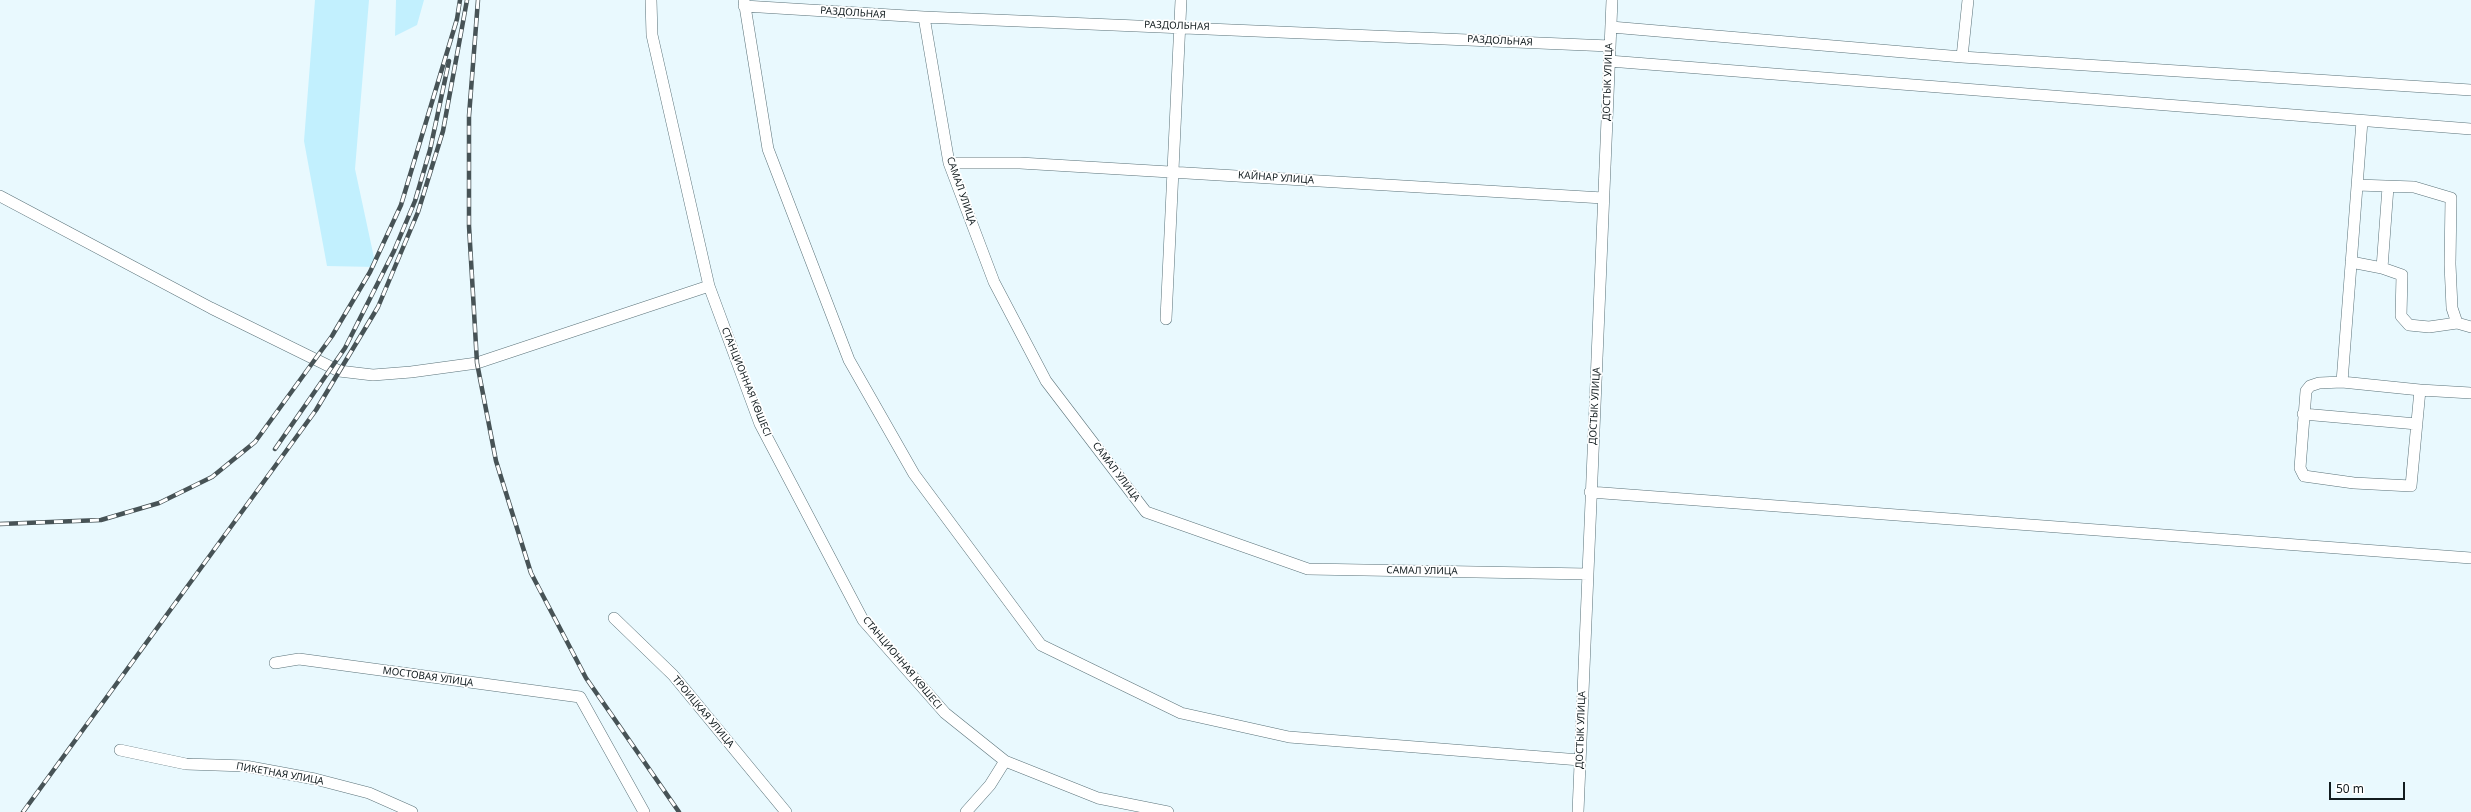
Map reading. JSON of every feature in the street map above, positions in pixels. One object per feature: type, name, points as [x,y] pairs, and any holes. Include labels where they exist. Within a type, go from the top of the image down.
[{"type":"street","name":"СТАНЦИОННАЯ КӨШЕСІ","points":[[651,0],[652,35],[709,286],[760,424],[864,620],[945,713],[1005,761],[1098,798],[1168,812]]},
{"type":"street","points":[[1166,319],[1181,0]]},
{"type":"street","name":"ДОСТЫК УЛИЦА","points":[[1578,812],[1590,492],[1612,0]]},
{"type":"street","points":[[1962,57],[1968,0]]},
{"type":"street","points":[[744,3],[768,149],[849,360],[914,474],[1041,645],[1181,713],[1289,737],[1580,760]]},
{"type":"street","name":"РАЗДОЛЬНАЯ","points":[[744,3],[924,17],[1180,26],[1610,46]]},
{"type":"street","name":"САМАЛ УЛИЦА","points":[[924,17],[949,163],[994,282],[1046,381],[1146,512],[1308,569],[1588,574]]},
{"type":"street","points":[[1611,27],[1962,57],[2471,90]]},
{"type":"street","points":[[1609,61],[2471,129]]},
{"type":"street","points":[[2342,382],[2362,121]]},
{"type":"street","name":"КАЙНАР УЛИЦА","points":[[949,163],[1020,163],[1604,198]]},
{"type":"street","points":[[2357,185],[2414,187],[2451,198],[2450,264],[2452,308],[2457,323]]},
{"type":"street","points":[[2382,268],[2388,187]]},
{"type":"street","points":[[0,196],[211,308],[339,371],[388,374],[477,363],[709,286]]},
{"type":"street","points":[[2351,262],[2382,268],[2402,275],[2401,316],[2409,324],[2429,327],[2457,323],[2471,327]]},
{"type":"street","points":[[2420,390],[2411,486],[2354,483],[2304,476],[2300,468],[2303,414],[2306,391],[2310,386],[2319,382],[2342,382],[2420,390],[2471,393]]},
{"type":"street","points":[[2303,414],[2417,424]]},
{"type":"street","points":[[1590,492],[2471,558]]},
{"type":"street","name":"ТРОИЦКАЯ УЛИЦА","points":[[614,618],[673,675],[786,812]]},
{"type":"street","name":"МОСТОВАЯ УЛИЦА","points":[[275,663],[299,660],[580,697],[644,812]]},
{"type":"street","name":"ПИКЕТНАЯ УЛИЦА","points":[[120,750],[186,764],[245,766],[315,779],[369,793],[412,812]]},
{"type":"street","points":[[966,812],[990,785],[1005,761]]},
{"type":"shaded area","points":[[315,0],[369,0],[355,169],[376,267],[327,266],[304,141]]},
{"type":"shaded area","points":[[396,0],[424,0],[417,25],[395,36]]},
{"type":"railway","points":[[0,524],[101,520],[159,503],[212,477],[255,442],[332,336],[370,272],[401,205],[457,19],[460,0]]},
{"type":"railway","points":[[23,812],[316,410],[378,307],[418,212],[443,131],[467,0]]},
{"type":"railway","points":[[478,0],[469,116],[469,226],[477,363],[496,461],[531,573],[586,678],[679,812]]},
{"type":"railway","points":[[275,449],[345,348],[394,251],[415,201],[430,150],[449,61]]}]
